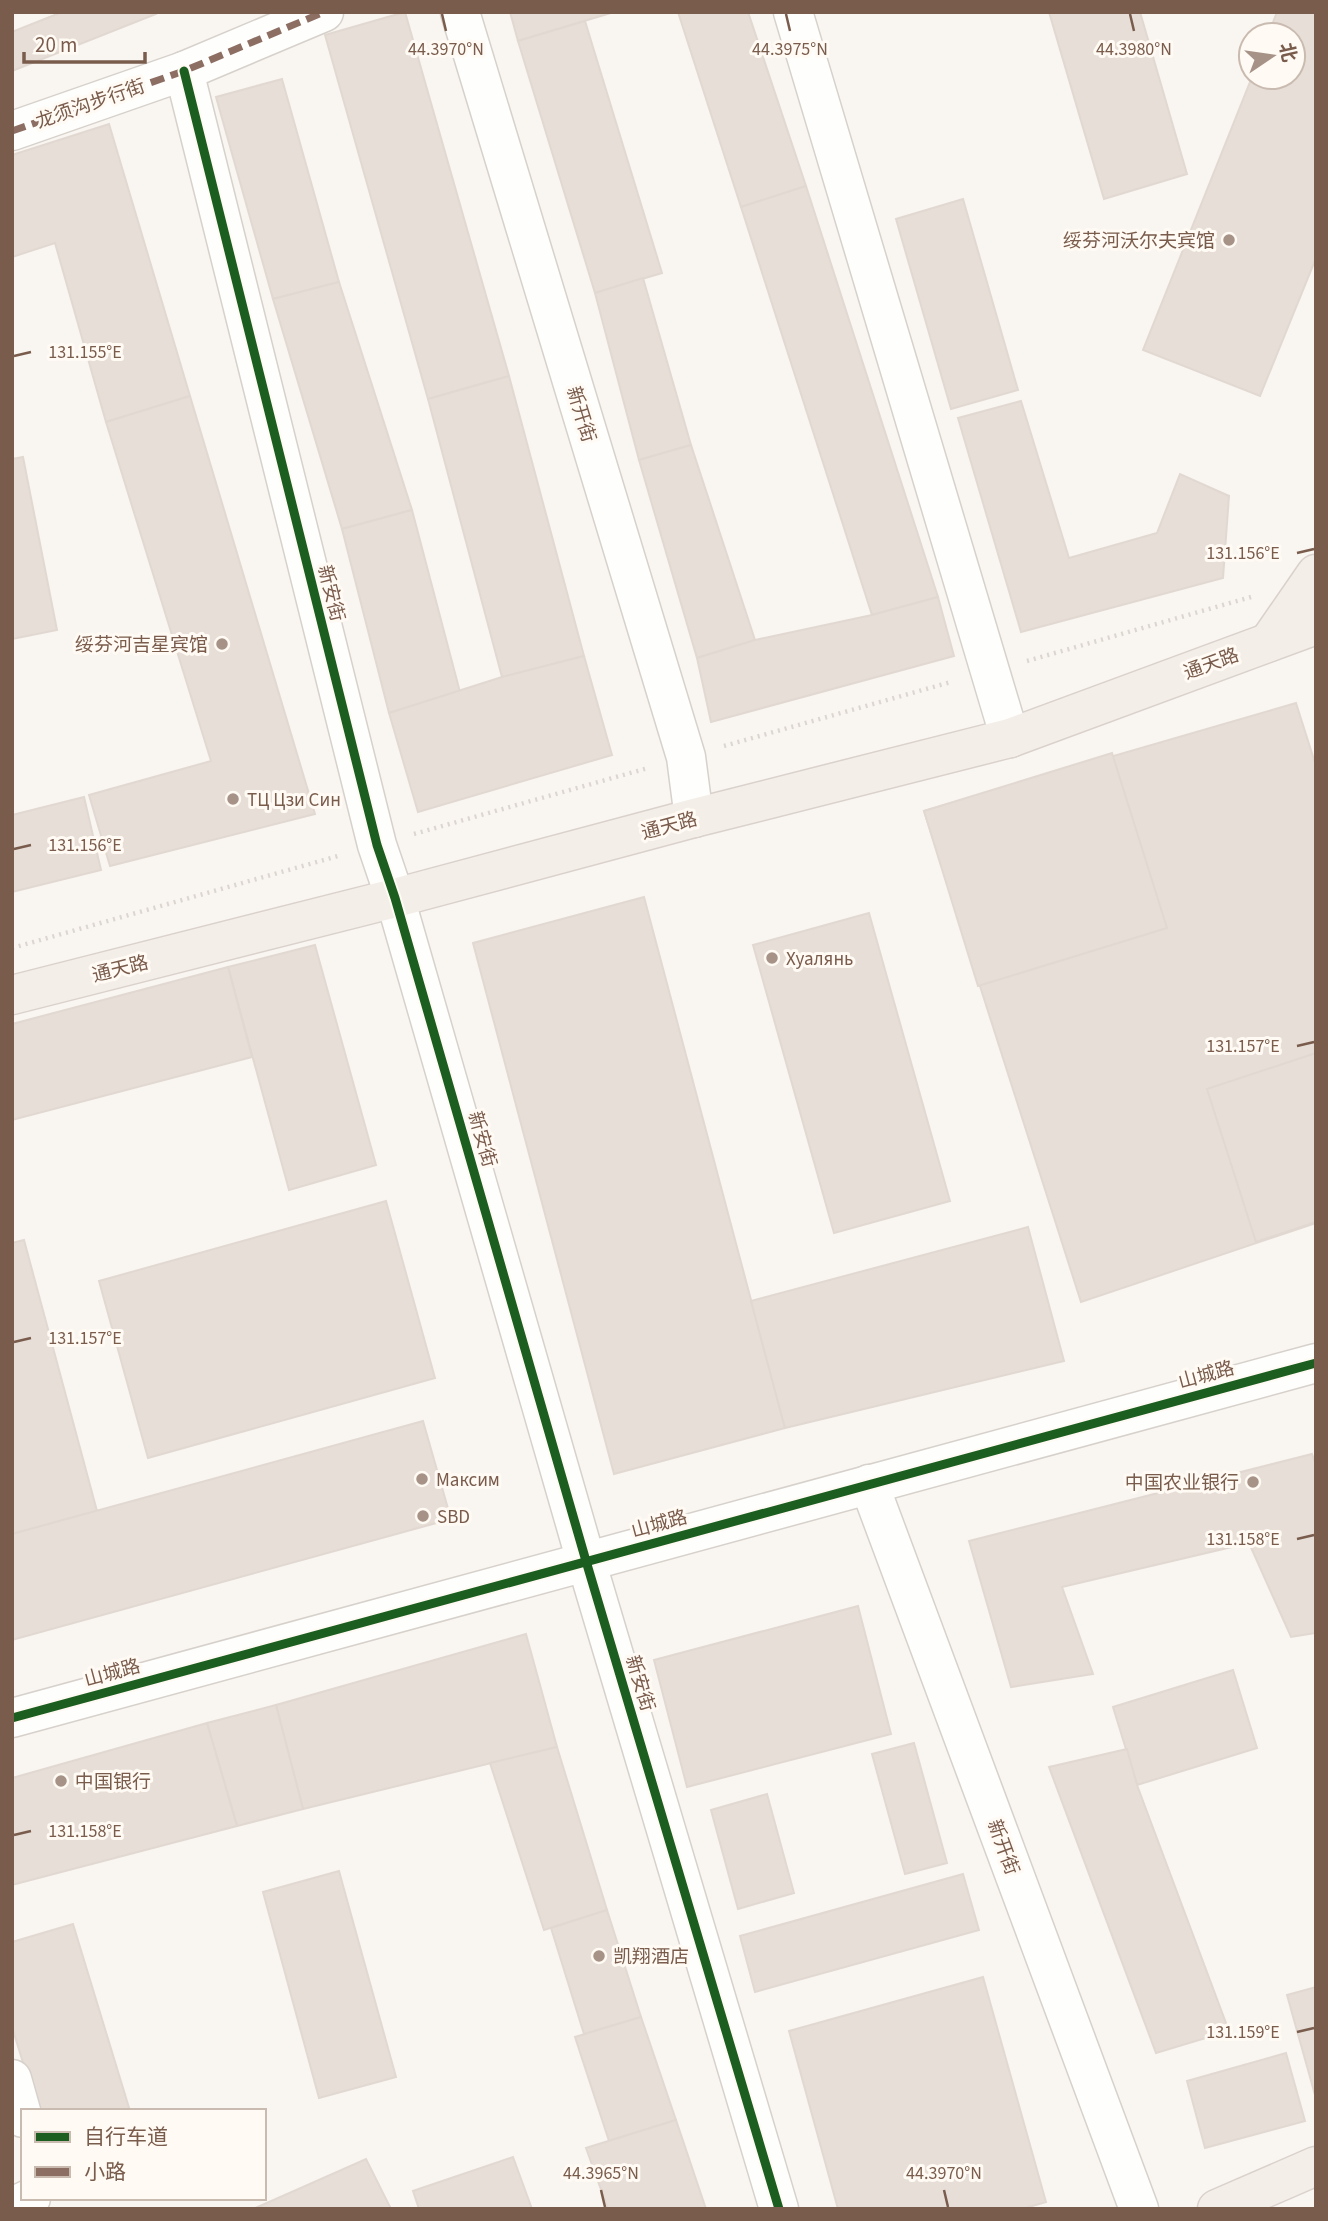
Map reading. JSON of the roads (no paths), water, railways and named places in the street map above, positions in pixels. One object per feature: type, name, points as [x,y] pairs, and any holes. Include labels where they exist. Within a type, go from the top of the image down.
[{"type":"main road","points":[[1269,642],[1316,574]]},
{"type":"main road","name":"通天路","points":[[12,995],[1010,738],[1316,625]]},
{"type":"main road","points":[[1217,2209],[1316,2166]]},
{"type":"street","name":"龙须沟步行街","points":[[12,131],[184,71],[324,12]]},
{"type":"street","name":"新开街","points":[[460,12],[687,757],[694,818]]},
{"type":"street","points":[[793,12],[1010,738]]},
{"type":"street","name":"新安街","points":[[184,71],[377,845],[395,898],[586,1562],[779,2209]]},
{"type":"street","name":"山城路","points":[[12,1718],[1316,1363]]},
{"type":"street","name":"新开街","points":[[869,1484],[1139,2209]]},
{"type":"street","points":[[12,2079],[21,2111]]},
{"type":"place","name":"绥芬河沃尔夫宾馆","points":[[1229,240]]},
{"type":"place","name":"绥芬河吉星宾馆","points":[[222,644]]},
{"type":"place","name":"ТЦ Цзи Син","points":[[233,799]]},
{"type":"place","name":"Хуалянь","points":[[772,958]]},
{"type":"place","name":"Максим","points":[[422,1479]]},
{"type":"place","name":"中国农业银行","points":[[1253,1482]]},
{"type":"place","name":"SBD","points":[[423,1516]]},
{"type":"place","name":"中国银行","points":[[61,1781]]},
{"type":"place","name":"凯翔酒店","points":[[599,1956]]}]
